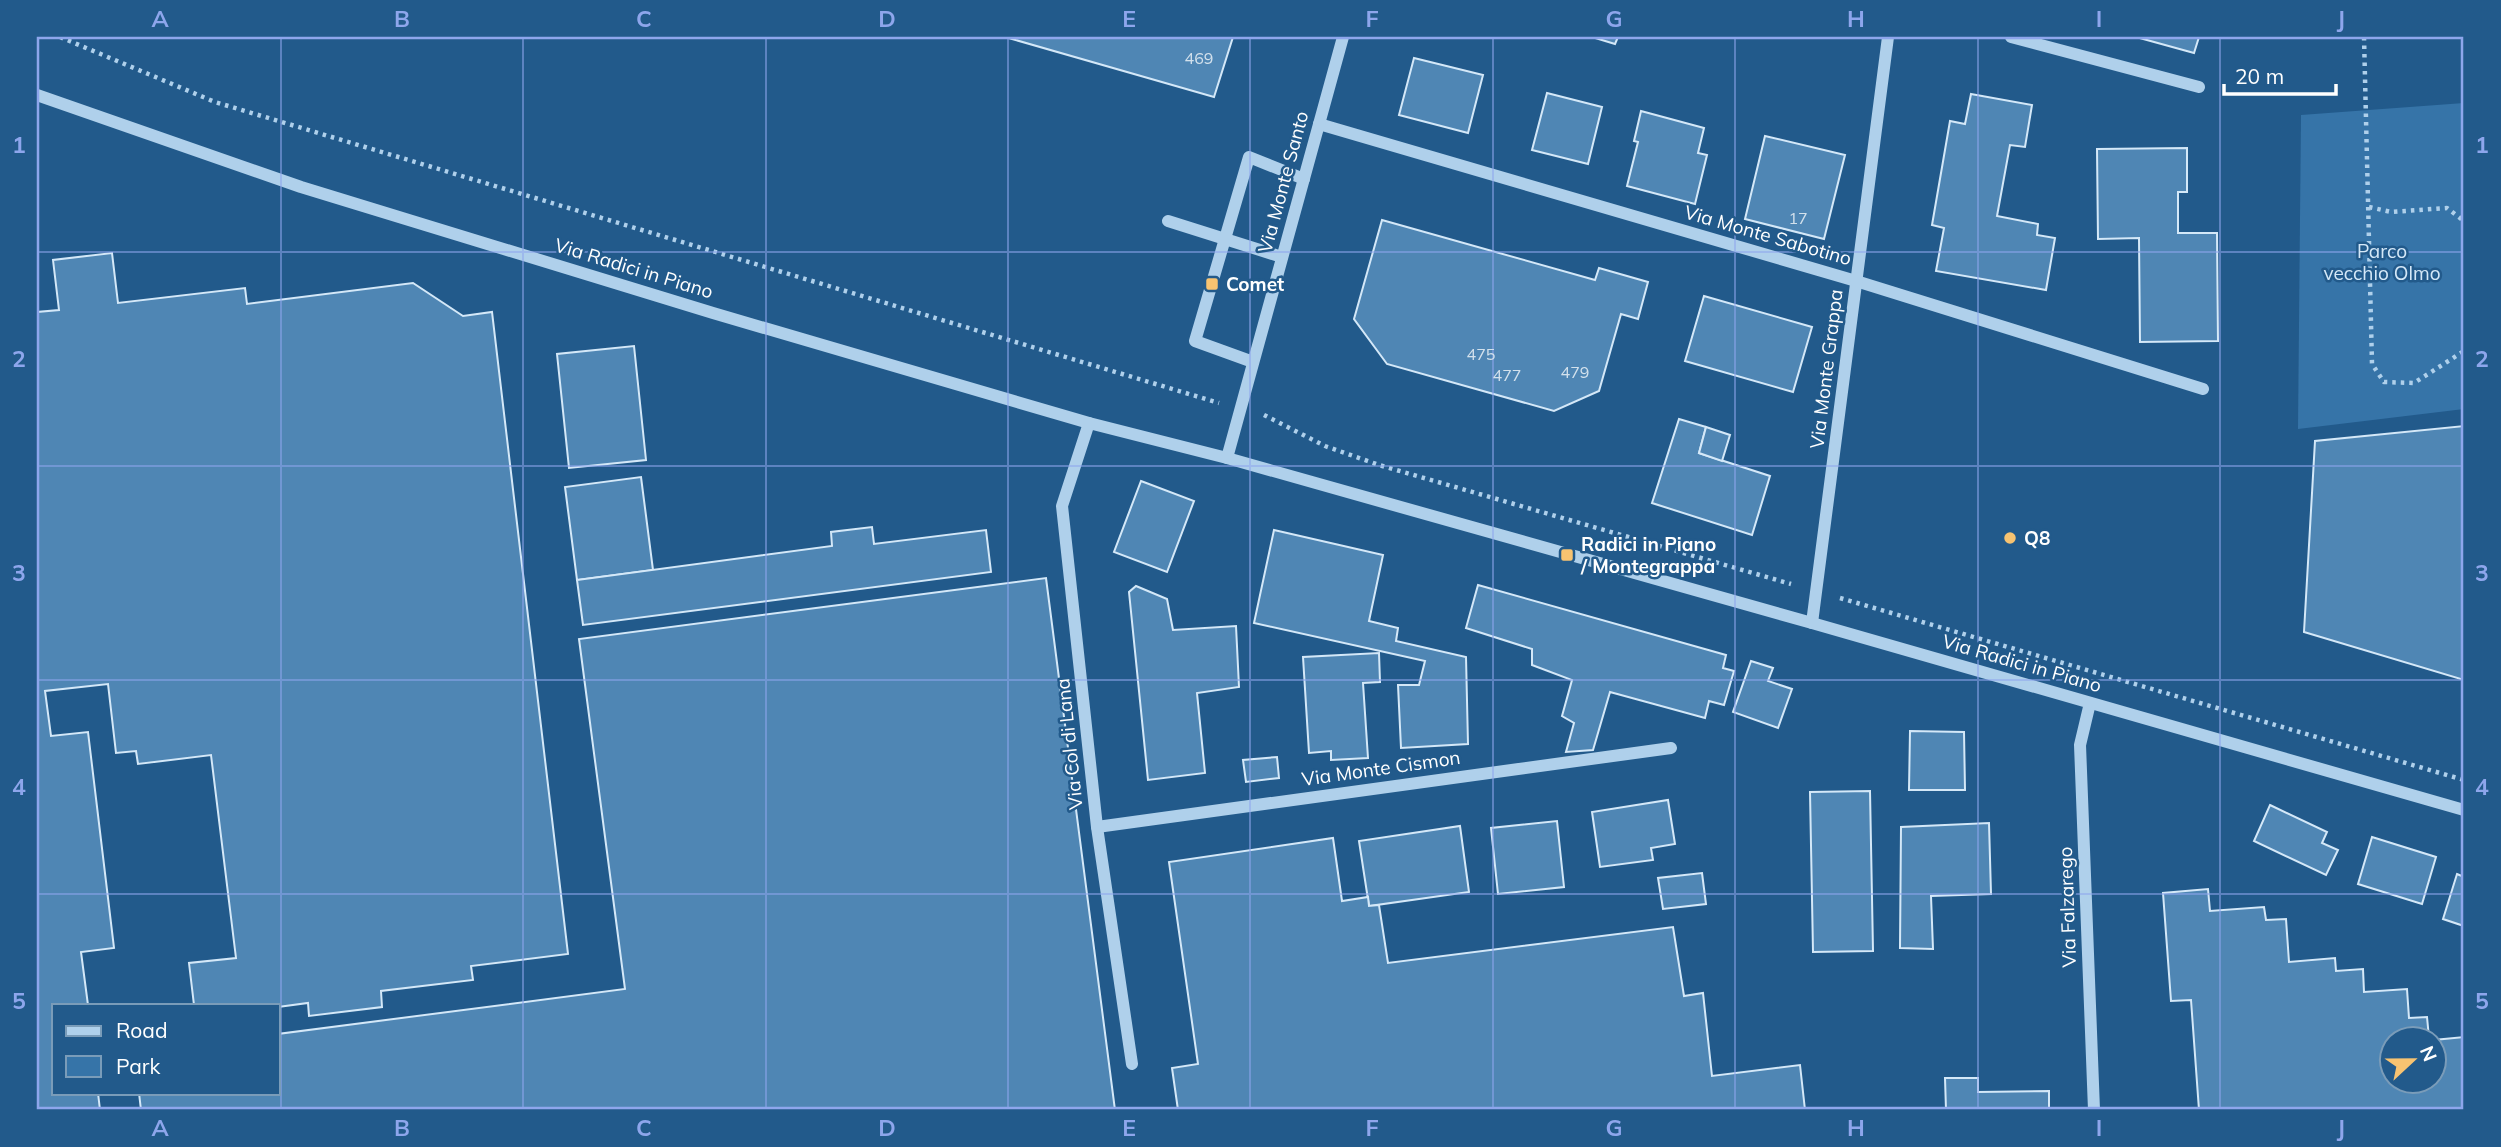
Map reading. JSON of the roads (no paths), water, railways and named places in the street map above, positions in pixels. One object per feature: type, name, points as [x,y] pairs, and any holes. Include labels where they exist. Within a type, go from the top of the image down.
[{"type":"street","name":"Via Monte Santo","points":[[1227,458],[1343,37]]},
{"type":"street","name":"Via Monte Grappa","points":[[1812,623],[1888,37]]},
{"type":"street","points":[[2011,37],[2199,87]]},
{"type":"street","name":"Via Radici in Piano","points":[[37,95],[301,187],[713,313],[1089,423],[1227,458],[2464,810]]},
{"type":"street","name":"Via Monte Sabotino","points":[[1319,124],[1856,281],[2203,389]]},
{"type":"street","points":[[1253,362],[1195,341],[1248,157],[1304,179]]},
{"type":"street","points":[[1168,222],[1282,257]]},
{"type":"street","name":"Via Col di Lana","points":[[1089,423],[1062,506],[1097,827],[1132,1064]]},
{"type":"street","name":"Via Falzarego","points":[[2090,703],[2080,745],[2094,1110]]},
{"type":"street","name":"Via Monte Cismon","points":[[1097,827],[1671,748]]},
{"type":"place","name":"Comet","points":[[1212,284]]},
{"type":"place","name":"Q8","points":[[2010,538]]},
{"type":"place","name":"Radici in Piano / Montegrappa","points":[[1567,555]]},
{"type":"park label","name":"Parco vecchio Olmo","points":[[2382,262]]}]
